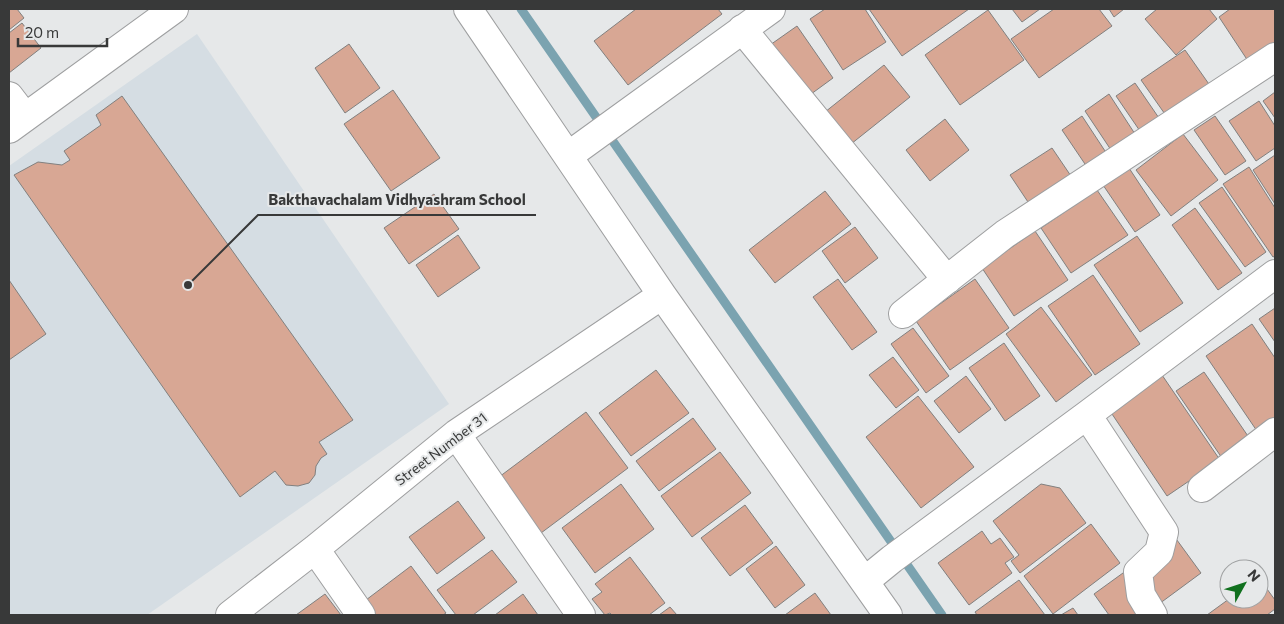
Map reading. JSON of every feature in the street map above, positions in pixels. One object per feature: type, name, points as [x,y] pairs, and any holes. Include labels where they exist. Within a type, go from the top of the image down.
[{"type":"street","points":[[468,9],[662,295],[888,615]]},
{"type":"street","points":[[568,156],[771,9]]},
{"type":"street","points":[[9,96],[17,123],[166,11]]},
{"type":"street","points":[[742,29],[947,280]]},
{"type":"street","points":[[903,314],[1005,234],[1275,57]]},
{"type":"street","points":[[865,581],[1275,274]]},
{"type":"street","name":"Street Number 31","points":[[230,615],[315,549],[456,434],[662,295]]},
{"type":"street","points":[[1088,415],[1164,532],[1159,552],[1138,572],[1141,595],[1153,615]]},
{"type":"street","points":[[1202,488],[1275,432]]},
{"type":"street","points":[[456,434],[581,615]]},
{"type":"street","points":[[315,549],[361,615]]},
{"type":"shaded area","points":[[197,34],[449,404],[147,615],[9,615],[9,166]]},
{"type":"building","points":[[9,9],[17,9],[24,18],[9,30]]},
{"type":"building","points":[[636,9],[718,9],[722,14],[628,85],[594,41]]},
{"type":"building","points":[[825,9],[865,9],[886,42],[843,70],[810,19]]},
{"type":"building","points":[[869,9],[969,9],[902,56]]},
{"type":"building","points":[[1012,9],[1040,9],[1022,22]]},
{"type":"building","points":[[1054,9],[1099,9],[1112,26],[1039,78],[1011,39]]},
{"type":"building","points":[[1109,9],[1124,9],[1114,17]]},
{"type":"building","points":[[1157,9],[1209,9],[1217,19],[1176,55],[1145,19]]},
{"type":"building","points":[[1230,9],[1275,9],[1275,42],[1248,61],[1219,17]]},
{"type":"building","points":[[988,10],[1024,60],[960,105],[925,55]]},
{"type":"building","points":[[22,23],[41,48],[9,73],[9,33]]},
{"type":"building","points":[[797,26],[833,78],[807,97],[770,45]]},
{"type":"building","points":[[349,44],[380,88],[345,113],[315,68]]},
{"type":"building","points":[[1185,50],[1211,87],[1167,117],[1141,80]]},
{"type":"building","points":[[884,65],[910,97],[851,144],[825,112]]},
{"type":"building","points":[[1135,83],[1161,121],[1142,134],[1116,96]]},
{"type":"building","points":[[393,90],[440,158],[391,191],[344,124]]},
{"type":"building","points":[[1275,92],[1275,118],[1263,101]]},
{"type":"building","points":[[1109,94],[1135,134],[1111,150],[1085,111]]},
{"type":"building","points":[[122,96],[353,420],[319,442],[327,454],[321,458],[316,466],[315,475],[309,483],[298,486],[286,485],[275,471],[240,497],[14,175],[38,162],[62,165],[70,160],[64,151],[101,125],[96,115]]},
{"type":"building","points":[[1259,101],[1275,126],[1275,148],[1256,161],[1229,121]]},
{"type":"building","points":[[1082,116],[1107,154],[1087,167],[1062,130]]},
{"type":"building","points":[[1215,116],[1246,161],[1225,175],[1194,130]]},
{"type":"building","points":[[945,119],[969,150],[930,181],[906,150]]},
{"type":"building","points":[[1183,134],[1218,180],[1171,216],[1136,170]]},
{"type":"building","points":[[1052,148],[1073,179],[1032,208],[1010,175]]},
{"type":"building","points":[[1275,155],[1275,204],[1253,170]]},
{"type":"building","points":[[1249,167],[1275,208],[1275,256],[1273,257],[1223,184]]},
{"type":"building","points":[[1129,168],[1160,215],[1135,232],[1103,185]]},
{"type":"building","points":[[1222,187],[1266,252],[1245,267],[1199,203]]},
{"type":"building","points":[[1097,190],[1128,235],[1071,273],[1041,228]]},
{"type":"building","points":[[825,191],[851,224],[775,283],[749,250]]},
{"type":"building","points":[[434,194],[459,229],[409,264],[384,228]]},
{"type":"building","points":[[1195,208],[1242,273],[1218,290],[1172,225]]},
{"type":"building","points":[[855,227],[878,258],[845,283],[822,251]]},
{"type":"building","points":[[1035,231],[1068,280],[1014,316],[982,268]]},
{"type":"building","points":[[458,235],[480,268],[438,297],[416,265]]},
{"type":"building","points":[[1137,236],[1183,303],[1140,332],[1094,265]]},
{"type":"building","points":[[1093,275],[1140,344],[1095,375],[1048,306]]},
{"type":"building","points":[[838,279],[877,332],[852,350],[813,297]]},
{"type":"building","points":[[975,279],[1009,328],[950,370],[916,321]]},
{"type":"building","points":[[9,280],[46,334],[9,360]]},
{"type":"building","points":[[1041,307],[1092,375],[1056,402],[1006,334]]},
{"type":"building","points":[[1275,308],[1275,342],[1259,319]]},
{"type":"building","points":[[1252,324],[1275,358],[1275,422],[1259,434],[1206,356]]},
{"type":"building","points":[[913,328],[949,376],[926,393],[891,344]]},
{"type":"building","points":[[1004,343],[1040,396],[1005,421],[969,368]]},
{"type":"building","points":[[893,357],[919,390],[896,408],[869,375]]},
{"type":"building","points":[[656,370],[689,413],[631,456],[599,413]]},
{"type":"building","points":[[1204,372],[1250,439],[1222,458],[1176,391]]},
{"type":"building","points":[[1162,375],[1220,460],[1167,496],[1110,411]]},
{"type":"building","points":[[966,376],[991,409],[959,433],[934,401]]},
{"type":"building","points":[[918,396],[974,467],[921,508],[866,437]]},
{"type":"building","points":[[586,412],[628,468],[533,539],[491,483]]},
{"type":"building","points":[[693,418],[716,449],[659,491],[636,461]]},
{"type":"building","points":[[720,452],[751,493],[692,537],[661,496]]},
{"type":"building","points":[[621,484],[654,529],[595,573],[562,528]]},
{"type":"building","points":[[1041,484],[1060,488],[1086,523],[1020,573],[1011,561],[1019,555],[993,521]]},
{"type":"building","points":[[458,501],[485,538],[437,574],[409,537]]},
{"type":"building","points":[[745,505],[773,543],[730,576],[701,538]]},
{"type":"building","points":[[1091,524],[1120,563],[1053,614],[1024,576]]},
{"type":"building","points":[[982,531],[991,544],[1000,538],[1014,557],[1005,563],[1012,573],[969,605],[938,563]]},
{"type":"building","points":[[1174,536],[1201,573],[1144,615],[1109,615],[1094,594]]},
{"type":"building","points":[[776,546],[805,585],[775,608],[746,569]]},
{"type":"building","points":[[492,550],[517,582],[473,615],[456,615],[437,590]]},
{"type":"building","points":[[630,557],[665,603],[649,615],[612,615],[610,613],[605,615],[592,599],[602,592],[595,584]]},
{"type":"building","points":[[411,566],[446,613],[443,615],[371,615],[362,603]]},
{"type":"building","points":[[1019,580],[1045,615],[977,615],[975,612]]},
{"type":"building","points":[[1269,592],[1275,600],[1275,609],[1267,615],[1207,615],[1219,606],[1219,609],[1269,609]]},
{"type":"building","points":[[815,593],[831,615],[785,615]]},
{"type":"building","points":[[325,594],[341,615],[296,615]]},
{"type":"building","points":[[523,594],[538,615],[495,615]]},
{"type":"building","points":[[670,607],[677,615],[659,615]]},
{"type":"building","points":[[1073,608],[1078,615],[1061,615]]},
{"type":"waterway","points":[[521,9],[942,615]]},
{"type":"place","name":"Bakthavachalam Vidhyashram School","points":[[188,285]]}]
